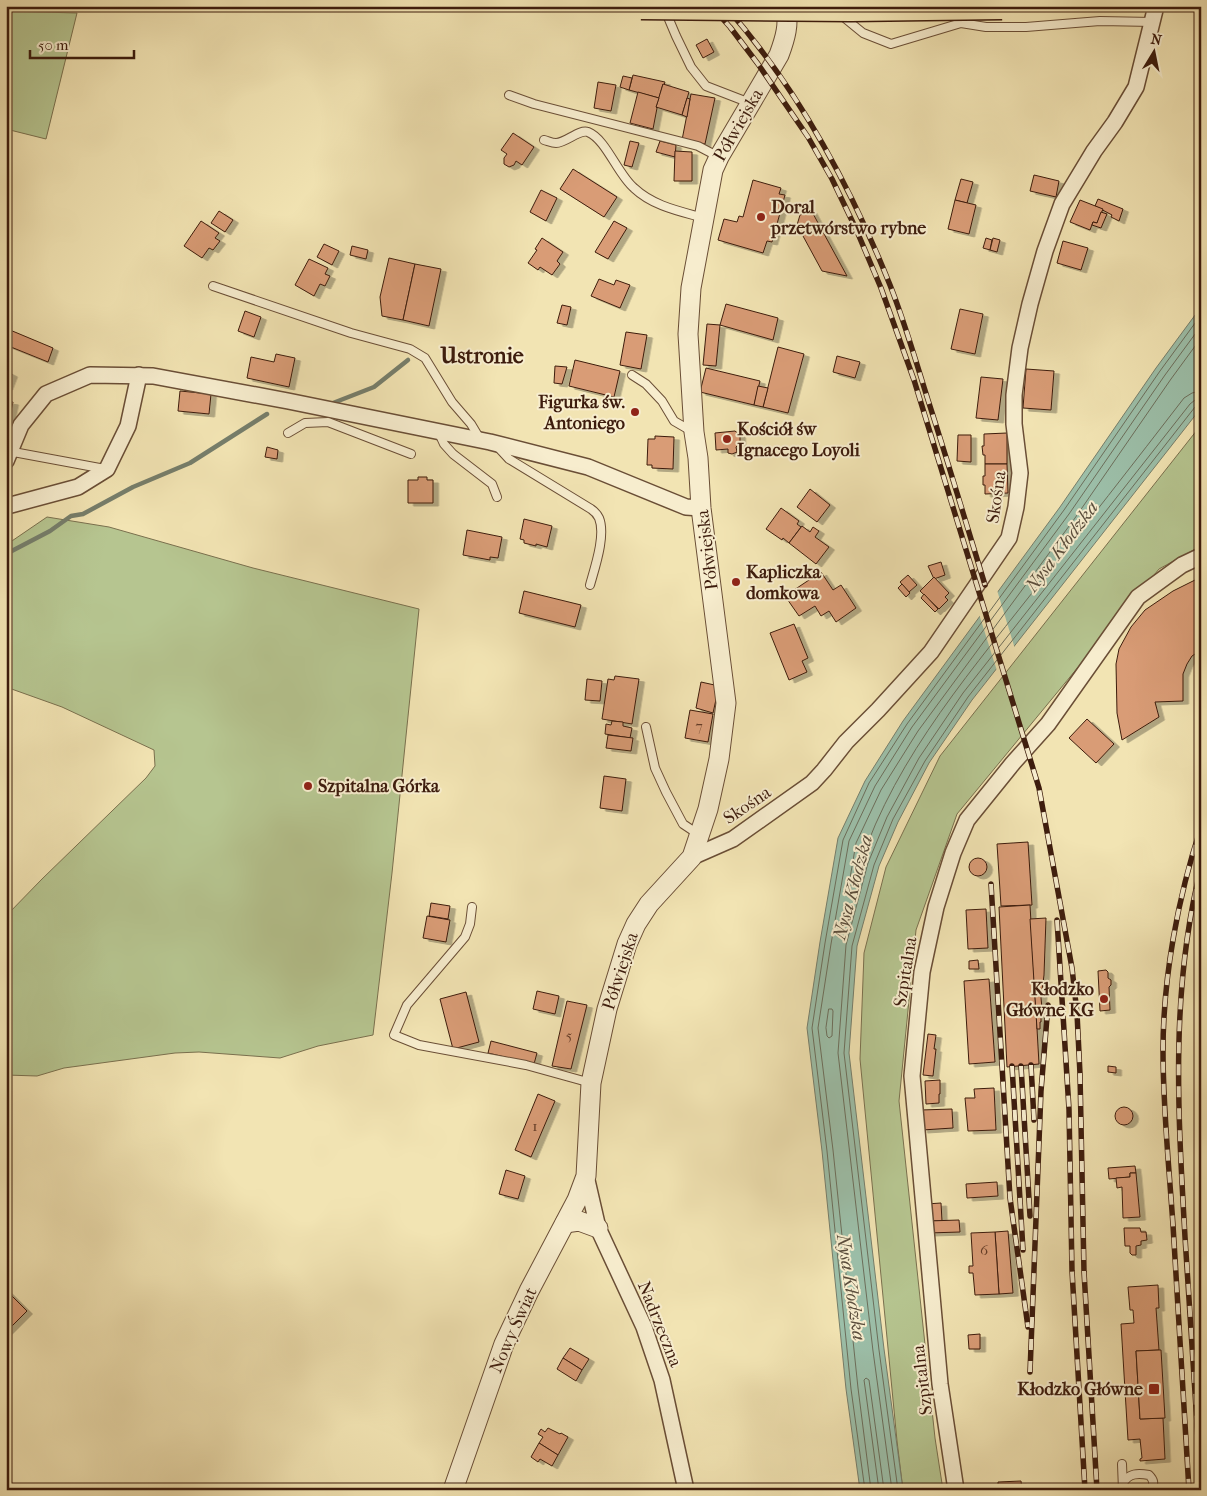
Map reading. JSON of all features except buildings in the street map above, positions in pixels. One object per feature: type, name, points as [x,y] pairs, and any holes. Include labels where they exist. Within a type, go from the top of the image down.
[{"type":"highway","points":[[641,6],[851,8],[1002,6]]},
{"type":"street","name":"Półwiejska","points":[[586,1176],[591,1083],[607,1009],[627,944],[636,924],[649,904],[692,857],[708,809],[719,759],[726,702],[694,432],[688,334],[691,288],[713,170],[779,55],[785,37],[787,14],[785,6]]},
{"type":"street","name":"Skośna","points":[[692,857],[740,834],[812,783],[846,742],[931,652],[1009,538],[1016,507],[1020,474],[1014,424],[1014,395],[1020,348],[1030,304],[1045,251],[1062,204],[1136,87],[1156,6]]},
{"type":"street","points":[[8,454],[21,425],[46,394],[90,375],[153,376],[240,391],[329,416],[438,431],[488,442],[588,467],[686,507],[702,508]]},
{"type":"street","points":[[6,504],[11,505],[78,487],[107,470],[128,426],[139,375]]},
{"type":"street","name":"Szpitalna","points":[[956,1490],[940,1384],[912,1076],[922,972],[936,907],[952,853],[967,820],[1013,763],[1048,724],[1138,597],[1182,565],[1201,556]]},
{"type":"street","name":"Nowy Świat","points":[[453,1490],[504,1344],[529,1291],[577,1200],[586,1176]]},
{"type":"street","name":"Nadrzeczna","points":[[586,1176],[598,1228],[644,1327],[659,1372],[686,1490]]},
{"type":"street","points":[[565,1223],[579,1221],[598,1228]]},
{"type":"lane","points":[[664,6],[691,67],[706,86],[750,104]]},
{"type":"lane","points":[[830,6],[863,33],[891,44],[961,23],[986,27],[1006,27],[1100,21],[1153,22]]},
{"type":"lane","points":[[509,95],[534,104],[698,146],[719,157]]},
{"type":"lane","points":[[544,140],[556,143],[583,131],[589,133],[604,145],[633,188],[658,204],[704,218]]},
{"type":"lane","points":[[213,286],[334,327],[410,349],[425,358],[452,402],[488,442],[509,458],[591,508],[598,516],[602,527],[601,539],[590,584]]},
{"type":"lane","points":[[632,375],[646,384],[662,401],[674,421],[694,432]]},
{"type":"lane","points":[[288,433],[305,423],[329,416],[411,454]]},
{"type":"lane","points":[[438,431],[444,444],[453,454],[492,484],[497,497]]},
{"type":"lane","points":[[8,454],[107,470]]},
{"type":"lane","points":[[646,727],[655,768],[666,792],[683,824],[699,835]]},
{"type":"lane","points":[[472,907],[470,924],[465,937],[407,1005],[394,1035],[419,1045],[526,1065],[591,1083]]},
{"type":"lane","points":[[1122,1464],[1123,1486]]},
{"type":"lane","points":[[1123,1486],[1126,1477],[1132,1474],[1149,1475],[1154,1484],[1152,1490]]},
{"type":"shaded area","points":[[6,11],[77,13],[46,139],[6,129]]},
{"type":"shaded area","points":[[1201,425],[1201,546],[1159,569],[957,814],[916,930],[899,1101],[935,1438],[943,1490],[903,1490],[860,1059],[864,953],[886,867],[940,756]]},
{"type":"shaded area","points":[[47,517],[109,527],[253,568],[419,609],[373,1035],[318,1046],[280,1058],[199,1052],[175,1053],[64,1068],[37,1076],[6,1075],[6,916],[146,778],[155,766],[154,750],[62,707],[6,687],[6,545]]},
{"type":"water","name":"Nysa Kłodzka","points":[[1201,307],[1201,408],[972,700],[929,763],[898,822],[879,866],[857,946],[849,1053],[884,1349],[903,1490],[860,1490],[846,1389],[822,1151],[807,1028],[838,838],[865,781],[903,721],[1060,507],[1156,368]]},
{"type":"pier","points":[[997,590],[1015,649],[997,671],[979,614]]},
{"type":"waterway","points":[[333,403],[374,387],[408,360]]},
{"type":"waterway","points":[[6,554],[50,531],[71,516],[83,514],[133,487],[190,463],[267,414]]},
{"type":"railway","points":[[711,6],[730,27],[758,64],[808,137],[832,179],[881,288],[914,380],[1039,788],[1072,968],[1077,1013],[1084,1272],[1097,1490]]},
{"type":"railway","points":[[725,6],[776,70],[820,138],[874,248],[890,285],[905,328],[985,585]]},
{"type":"railway","points":[[1189,1490],[1165,1116],[1163,1051],[1166,995],[1173,938],[1185,881],[1201,827]]},
{"type":"railway","points":[[1201,868],[1184,959],[1179,1051],[1182,1191],[1201,1486]]},
{"type":"railway","points":[[991,884],[1010,1198],[1028,1327]]},
{"type":"railway","points":[[1057,920],[1069,1109],[1072,1271],[1085,1490]]},
{"type":"railway","points":[[1030,1372],[1041,1091],[1048,1005]]},
{"type":"railway","points":[[1031,1065],[1034,1120]]},
{"type":"railway","points":[[1012,1066],[1023,1250]]},
{"type":"railway","points":[[1021,1066],[1030,1216]]},
{"type":"place","name":"Doral przetwórstwo rybne","points":[[761,217]]},
{"type":"place","name":"Figurka św. Antoniego","points":[[635,412]]},
{"type":"place","name":"Kościół św Ignacego Loyoli","points":[[727,439]]},
{"type":"place","name":"Kapliczka domkowa","points":[[736,582]]},
{"type":"place","name":"Szpitalna Górka","points":[[308,786]]},
{"type":"place","name":"Kłodzko Główne KG","points":[[1104,999]]},
{"type":"place","name":"Kłodzko Główne","points":[[1154,1389]]},
{"type":"district","name":"Ustronie","points":[[482,355]]}]
